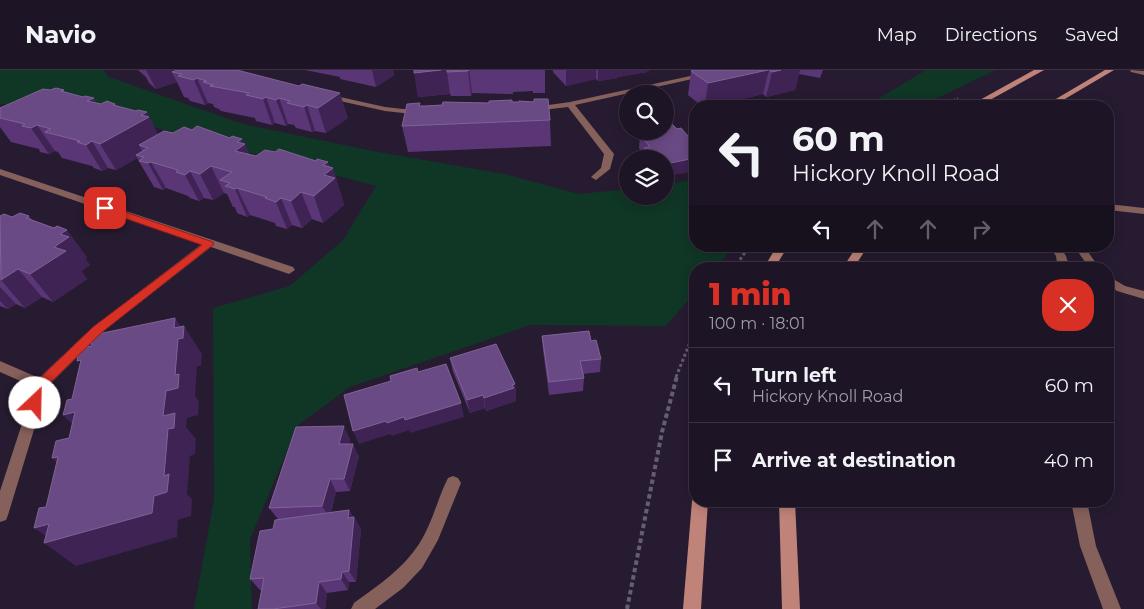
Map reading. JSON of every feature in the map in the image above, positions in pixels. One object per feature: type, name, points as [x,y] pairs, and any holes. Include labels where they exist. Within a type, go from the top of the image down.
[{"type":"main road","points":[[984,100],[1040,70]]},
{"type":"main road","points":[[1058,100],[1110,70]]},
{"type":"main road","points":[[692,609],[700,507]]},
{"type":"main road","points":[[787,507],[791,609]]},
{"type":"street","points":[[526,109],[570,104],[729,70]]},
{"type":"street","points":[[1134,70],[1144,73]]},
{"type":"street","points":[[318,93],[385,109],[427,112]]},
{"type":"street","points":[[570,104],[608,154],[605,170],[596,178]]},
{"type":"street","points":[[0,172],[289,270]]},
{"type":"street","points":[[0,515],[41,384],[97,330],[209,244]]},
{"type":"street","points":[[0,366],[41,384]]},
{"type":"street","points":[[360,609],[399,581],[417,562],[430,538],[453,482]]},
{"type":"street","points":[[1080,507],[1088,546],[1112,609]]},
{"type":"lane","points":[[1114,208],[1144,211]]},
{"type":"lane","points":[[1114,284],[1121,289],[1144,295]]},
{"type":"path","points":[[627,609],[666,410],[683,353],[689,342]]},
{"type":"green space","points":[[0,70],[103,70],[109,77],[243,124],[373,151],[504,174],[579,194],[619,190],[619,205],[674,205],[674,183],[689,180],[689,252],[729,252],[721,262],[689,262],[689,299],[666,326],[530,325],[350,387],[298,425],[250,539],[252,609],[194,609],[214,500],[213,308],[290,286],[343,240],[376,186],[103,114],[12,129],[6,104],[0,104]]},
{"type":"green space","points":[[926,70],[996,70],[934,100],[876,100]]},
{"type":"building","points":[[177,70],[237,70],[299,86],[302,84],[340,93],[318,108],[307,105],[304,107],[287,103],[290,101],[279,98],[276,100],[266,97],[263,99],[246,95],[249,93],[210,86],[213,85],[203,82],[207,81],[178,76],[182,74],[172,72]]},
{"type":"building","points":[[414,70],[441,70],[414,73]]},
{"type":"building","points":[[447,70],[469,70],[447,72]]},
{"type":"building","points":[[768,70],[708,83],[691,71]]},
{"type":"building","points":[[56,88],[83,97],[94,98],[87,101],[101,104],[107,101],[115,104],[113,105],[147,112],[141,115],[149,117],[100,144],[92,141],[86,145],[77,142],[80,141],[45,132],[51,129],[37,125],[31,128],[22,126],[25,124],[0,118],[0,108],[43,89],[50,90]]},
{"type":"building","points":[[534,99],[548,99],[550,120],[402,126],[407,104],[420,103],[419,106],[426,106],[442,105],[443,102],[489,103],[489,101],[512,100],[512,102],[534,102]]},
{"type":"building","points":[[197,126],[230,138],[232,136],[242,139],[237,142],[245,144],[235,151],[256,156],[265,150],[275,152],[279,149],[316,161],[317,159],[328,162],[323,165],[333,168],[324,175],[335,178],[314,196],[301,192],[291,201],[281,198],[276,202],[265,198],[267,197],[225,186],[230,183],[220,180],[232,172],[211,166],[200,174],[190,171],[185,175],[176,172],[178,170],[151,162],[139,161],[144,157],[136,155],[148,148],[139,145],[164,131],[173,133],[184,127],[192,130]]},
{"type":"building","points":[[674,126],[677,129],[681,128],[689,137],[689,159],[674,162],[674,150],[646,150],[644,148],[650,147],[644,140],[674,140]]},
{"type":"building","points":[[20,213],[29,216],[26,218],[54,228],[57,226],[67,230],[60,234],[69,237],[54,247],[66,251],[30,274],[18,269],[1,280],[0,216],[4,214],[12,217]]},
{"type":"building","points":[[175,318],[174,328],[184,326],[183,338],[178,339],[175,375],[179,374],[178,388],[166,391],[163,416],[175,413],[174,428],[168,429],[164,476],[169,474],[167,492],[154,496],[152,513],[44,543],[49,524],[34,528],[39,508],[46,507],[58,457],[52,458],[56,441],[69,438],[75,412],[63,415],[67,400],[72,399],[81,360],[77,361],[79,349],[91,346],[93,335]]},
{"type":"building","points":[[589,331],[591,341],[596,340],[601,359],[580,361],[584,378],[549,382],[542,336]]},
{"type":"building","points":[[496,344],[515,384],[512,385],[514,388],[484,398],[483,395],[467,400],[450,358]]},
{"type":"building","points":[[446,364],[461,403],[405,420],[404,417],[353,431],[344,395],[391,381],[390,376],[417,368],[418,372]]},
{"type":"building","points":[[344,426],[339,444],[353,444],[344,479],[330,479],[322,506],[269,508],[296,427]]},
{"type":"building","points":[[349,510],[348,518],[354,517],[349,571],[342,572],[341,579],[319,582],[316,603],[273,609],[258,609],[264,578],[250,579],[260,531],[273,529],[275,520]]},
{"type":"route","points":[[35,403],[41,384],[97,330],[209,244],[105,208]]}]
